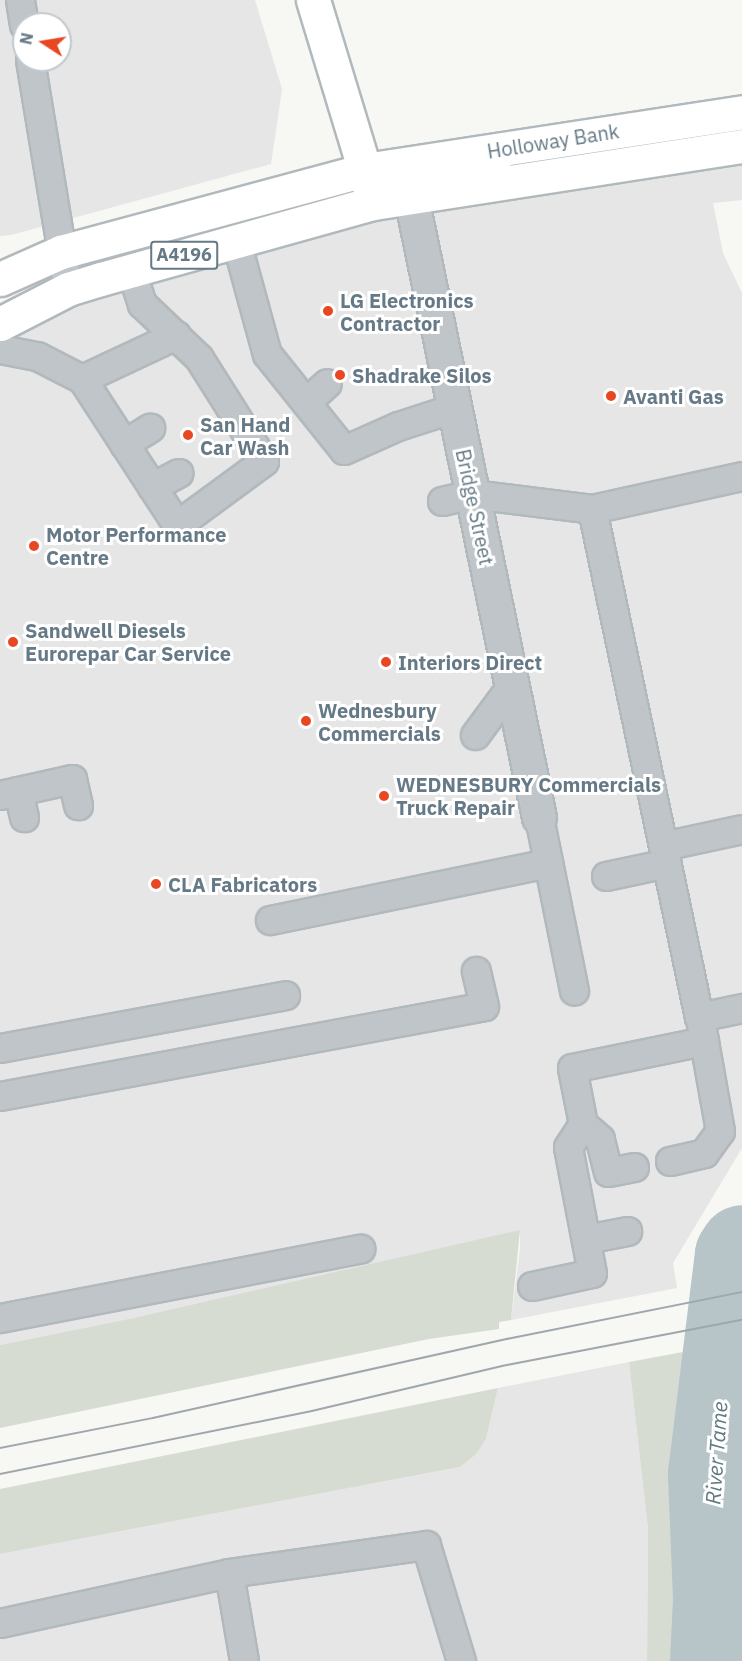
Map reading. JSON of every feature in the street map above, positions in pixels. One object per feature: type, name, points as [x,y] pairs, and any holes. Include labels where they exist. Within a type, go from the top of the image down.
[{"type":"main road","points":[[314,0],[369,186],[680,142],[732,148]]},
{"type":"main road","name":"Holloway Bank","points":[[369,186],[741,112]]},
{"type":"main road","name":"Holloway Bank","points":[[369,186],[411,197],[732,148]]},
{"type":"main road","name":"A4196","points":[[0,324],[68,289],[236,241],[369,186]]},
{"type":"main road","name":"A4196","points":[[0,279],[61,252],[369,186]]},
{"type":"street","name":"Bridge Street","points":[[411,197],[454,408],[457,497],[512,685],[539,817]]},
{"type":"lane","points":[[32,72],[68,289]]},
{"type":"lane","points":[[236,241],[267,354],[344,450],[398,426],[454,408]]},
{"type":"lane","points":[[0,349],[37,356],[82,379],[177,525],[264,461],[235,437],[208,393],[199,358],[142,304],[131,270]]},
{"type":"lane","points":[[82,379],[176,335]]},
{"type":"lane","points":[[306,402],[327,383]]},
{"type":"lane","points":[[124,444],[150,428]]},
{"type":"lane","points":[[152,487],[178,473]]},
{"type":"lane","points":[[457,497],[592,509],[742,476]]},
{"type":"lane","points":[[592,509],[702,1029],[720,1131],[704,1154],[670,1161]]},
{"type":"lane","points":[[475,735],[512,685]]},
{"type":"lane","points":[[24,817],[9,793],[72,779],[78,805]]},
{"type":"lane","points":[[539,817],[574,990]]},
{"type":"lane","points":[[606,876],[742,829]]},
{"type":"lane","points":[[270,920],[548,863]]},
{"type":"lane","points":[[0,1096],[235,1063],[484,1006],[476,971]]},
{"type":"lane","points":[[0,1048],[285,995]]},
{"type":"lane","points":[[634,1167],[608,1172],[600,1139],[583,1124],[572,1068],[702,1029],[742,1008]]},
{"type":"lane","points":[[532,1286],[592,1273],[568,1147],[583,1124]]},
{"type":"lane","points":[[586,1239],[627,1231]]},
{"type":"lane","points":[[0,1318],[360,1249]]},
{"type":"lane","points":[[0,1623],[229,1573],[426,1545],[461,1661]]},
{"type":"lane","points":[[229,1573],[244,1661]]},
{"type":"shaded area","points":[[0,0],[255,0],[282,89],[271,164],[11,235],[0,236]]},
{"type":"shaded area","points":[[742,160],[742,200],[713,203],[723,253],[742,293],[742,1148],[673,1263],[677,1288],[511,1320],[520,1249],[520,1231],[133,1318],[0,1345],[0,324],[374,203]]},
{"type":"shaded area","points":[[520,1230],[511,1320],[499,1322],[499,1329],[429,1339],[0,1428],[0,1345],[133,1318]]},
{"type":"shaded area","points":[[742,1341],[742,1661],[647,1661],[648,1529],[629,1362]]},
{"type":"shaded area","points":[[629,1362],[648,1529],[647,1661],[0,1661],[0,1554],[460,1467],[486,1439],[498,1388]]},
{"type":"shaded area","points":[[498,1388],[486,1439],[476,1454],[460,1467],[0,1554],[0,1489]]},
{"type":"waterway","name":"River Tame","points":[[712,1661],[715,1599],[710,1474],[737,1255],[742,1247]]},
{"type":"tram line","points":[[0,1448],[153,1418],[507,1339],[742,1292]]},
{"type":"tram line","points":[[0,1474],[312,1411],[502,1366],[742,1320]]},
{"type":"place","name":"LG Electronics Contractor","points":[[328,311]]},
{"type":"place","name":"Shadrake Silos","points":[[340,375]]},
{"type":"place","name":"Avanti Gas","points":[[611,396]]},
{"type":"place","name":"San Hand Car Wash","points":[[188,435]]},
{"type":"place","name":"Motor Performance Centre","points":[[34,546]]},
{"type":"place","name":"Sandwell Diesels Eurorepar Car Service","points":[[13,642]]},
{"type":"place","name":"Interiors Direct","points":[[386,662]]},
{"type":"place","name":"Wednesbury Commercials","points":[[306,721]]},
{"type":"place","name":"WEDNESBURY Commercials Truck Repair","points":[[384,796]]},
{"type":"place","name":"CLA Fabricators","points":[[156,884]]}]
